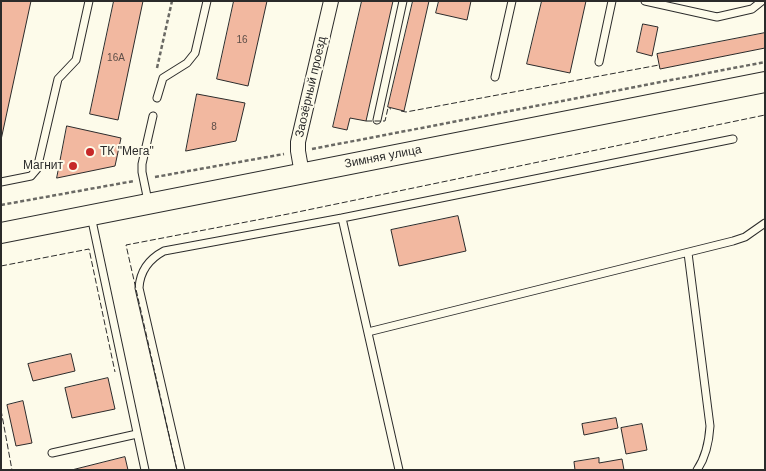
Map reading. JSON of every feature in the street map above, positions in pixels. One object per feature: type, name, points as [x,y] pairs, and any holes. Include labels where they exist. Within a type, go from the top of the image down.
[{"type":"main road","name":"Зимняя улица","points":[[1,234],[765,82]]},
{"type":"street","name":"Заозёрный проезд","points":[[302,174],[298,142],[331,1]]},
{"type":"lane","points":[[1,182],[31,176],[37,169],[58,79],[76,60],[89,1]]},
{"type":"lane","points":[[157,98],[160,82],[163,78],[187,63],[195,53],[207,1]]},
{"type":"lane","points":[[377,120],[404,1]]},
{"type":"lane","points":[[495,77],[512,1]]},
{"type":"lane","points":[[599,62],[612,1]]},
{"type":"lane","points":[[645,1],[717,17],[752,10],[762,1]]},
{"type":"lane","points":[[148,205],[142,164],[153,116]]},
{"type":"lane","points":[[181,470],[139,288],[143,271],[156,256],[164,251],[342,218],[733,138]]},
{"type":"lane","points":[[91,216],[144,470]]},
{"type":"lane","points":[[342,218],[399,470]]},
{"type":"lane","points":[[368,332],[733,242],[765,223]]},
{"type":"lane","points":[[688,253],[710,426],[710,441],[703,461],[696,470]]},
{"type":"lane","points":[[52,453],[137,434]]},
{"type":"path","points":[[156,69],[172,1]]},
{"type":"path","points":[[1,205],[298,151],[765,62]]},
{"type":"building","points":[[1,1],[31,1],[1,140]]},
{"type":"building","points":[[114,1],[143,1],[118,120],[90,114]]},
{"type":"building","points":[[234,1],[267,1],[248,86],[217,79]]},
{"type":"building","points":[[362,1],[393,1],[366,121],[350,118],[347,130],[333,127]]},
{"type":"building","points":[[413,1],[429,1],[404,111],[388,107]]},
{"type":"building","points":[[439,1],[471,1],[467,20],[436,13]]},
{"type":"building","points":[[542,1],[586,1],[570,73],[527,64]]},
{"type":"building","points":[[643,24],[658,27],[652,56],[637,52]]},
{"type":"building","points":[[765,33],[765,48],[660,69],[657,54]]},
{"type":"building","points":[[197,94],[245,103],[236,141],[186,151]]},
{"type":"building","name":"ТК \"Мега\"","points":[[67,126],[121,138],[115,166],[57,178]]},
{"type":"building","points":[[458,216],[466,251],[399,266],[391,230]]},
{"type":"building","points":[[71,354],[75,371],[33,381],[28,364]]},
{"type":"building","points":[[108,378],[115,409],[72,418],[65,388]]},
{"type":"building","points":[[23,401],[32,443],[16,446],[7,405]]},
{"type":"building","points":[[616,418],[618,428],[584,435],[582,424]]},
{"type":"building","points":[[642,424],[647,450],[626,454],[621,428]]},
{"type":"building","points":[[125,457],[128,470],[72,470]]},
{"type":"building","points":[[599,458],[599,463],[622,459],[624,470],[575,470],[574,462]]},
{"type":"fence","points":[[401,111],[406,112],[659,65]]},
{"type":"fence","points":[[366,121],[385,121],[388,108],[391,109]]},
{"type":"fence","points":[[177,470],[126,245],[288,214],[765,115]]},
{"type":"fence","points":[[1,266],[89,249],[115,372]]},
{"type":"fence","points":[[1,410],[12,470]]},
{"type":"place","name":"ТК \"Мега\"","points":[[90,152]]},
{"type":"place","name":"Магнит","points":[[73,166]]}]
